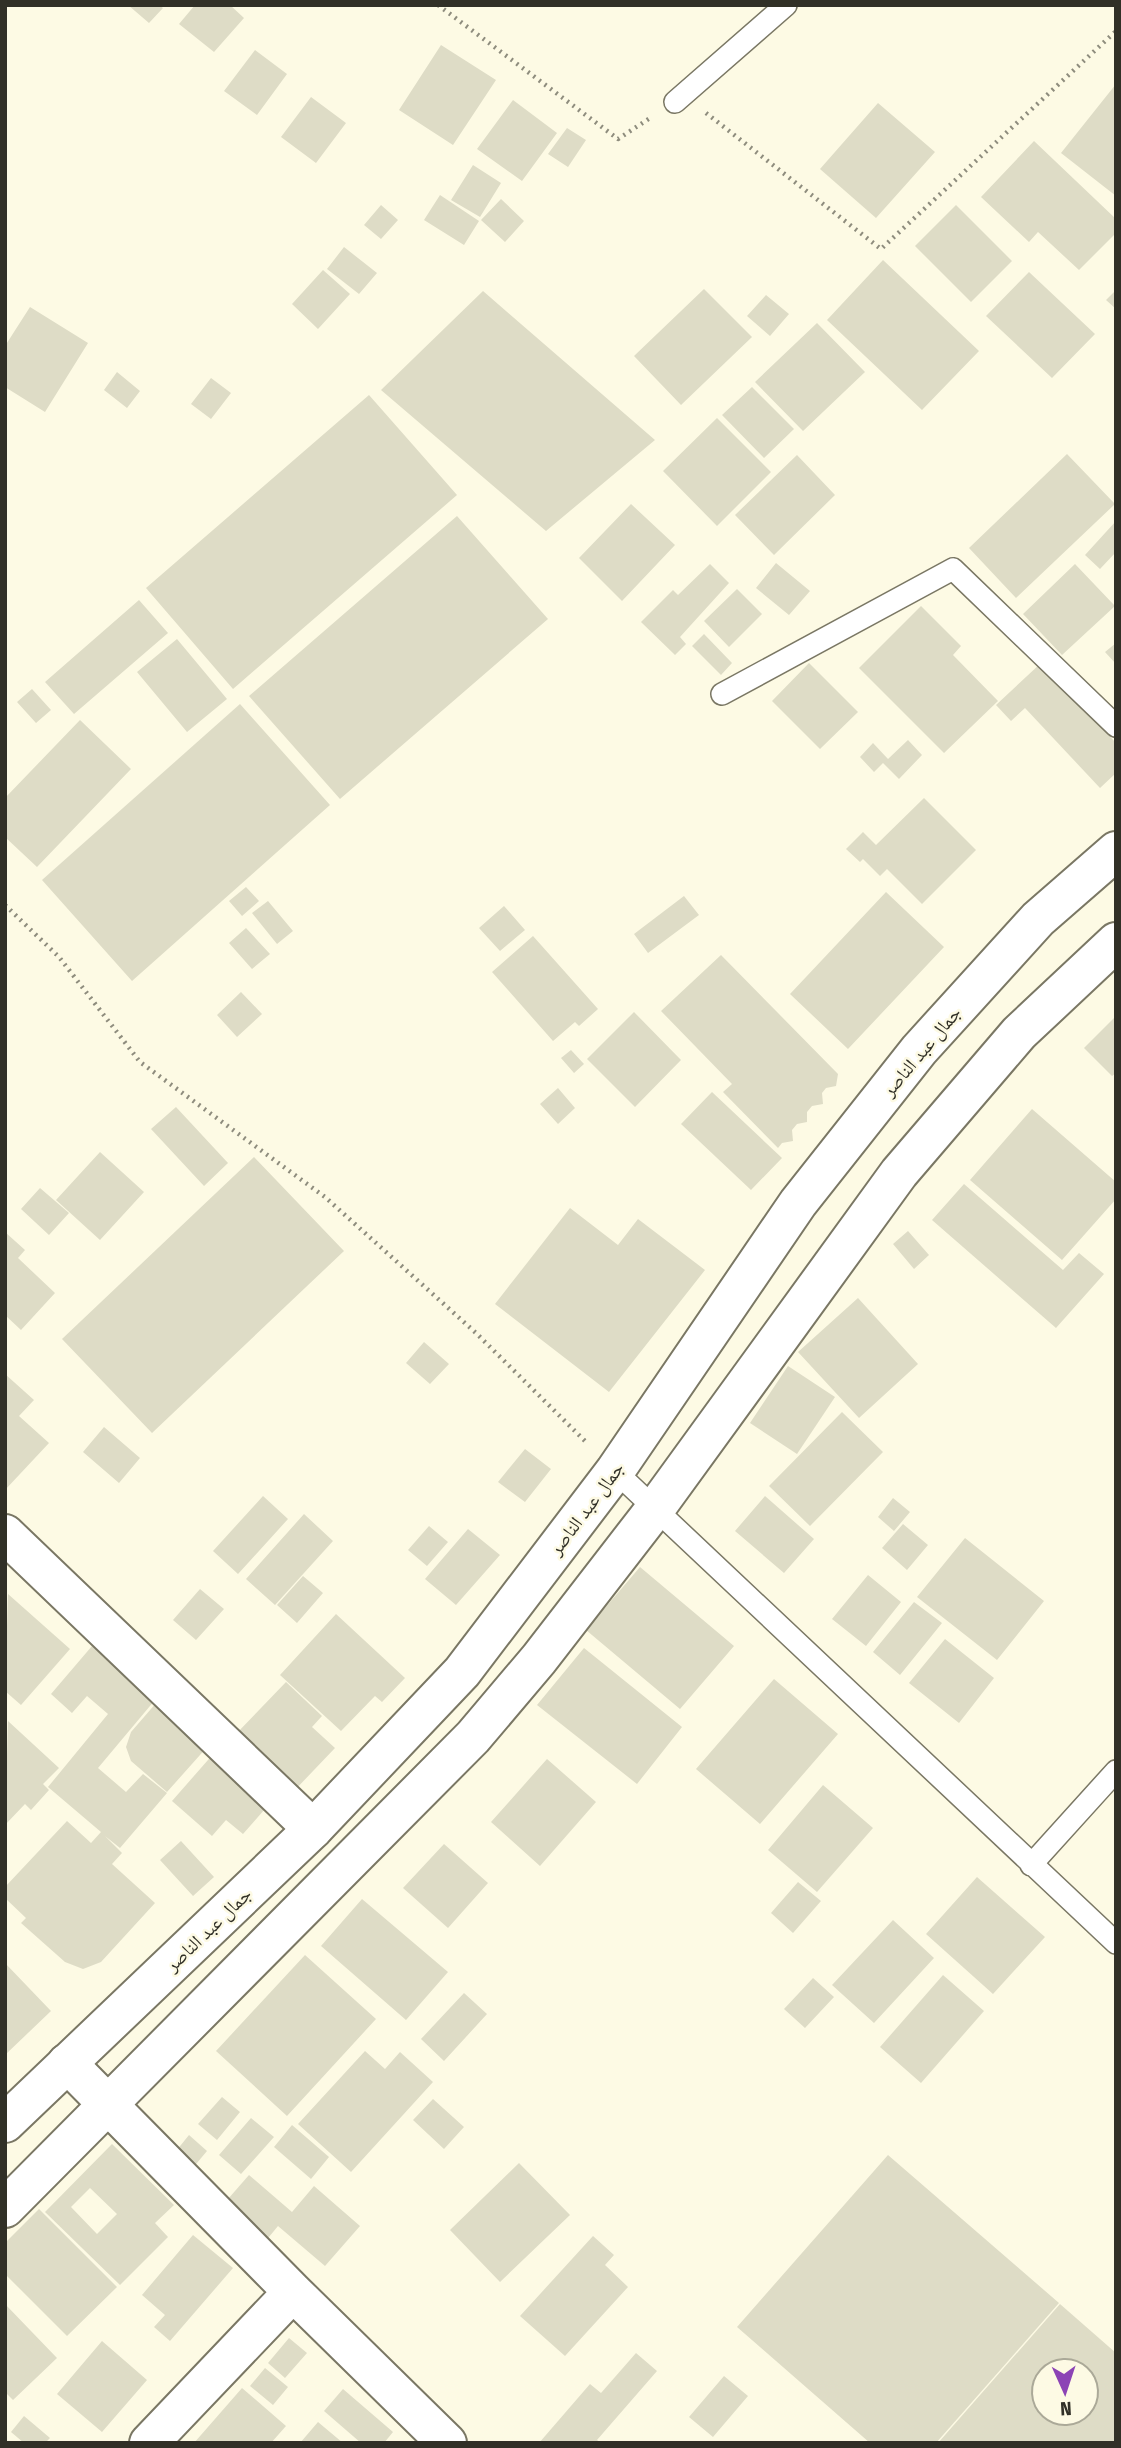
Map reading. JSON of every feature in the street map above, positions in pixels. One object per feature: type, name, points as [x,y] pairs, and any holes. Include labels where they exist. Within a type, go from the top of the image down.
[{"type":"main road","name":"جمال عبد الناصر","points":[[5,2123],[313,1829],[462,1672],[615,1471],[798,1203],[919,1050],[1038,919],[1116,850]]},
{"type":"main road","points":[[5,2208],[473,1738],[539,1659],[655,1509],[900,1173],[1019,1033],[1116,942]]},
{"type":"main road","points":[[5,1534],[313,1829]]},
{"type":"main road","points":[[67,2063],[293,2292],[447,2443]]},
{"type":"main road","points":[[149,2443],[293,2292]]},
{"type":"lane","points":[[675,102],[786,5]]},
{"type":"lane","points":[[722,694],[953,569],[1116,726]]},
{"type":"lane","points":[[615,1471],[1116,1943]]},
{"type":"lane","points":[[1031,1865],[1116,1771]]},
{"type":"path","points":[[438,5],[618,139],[675,102],[694,104],[881,249],[1116,31]]},
{"type":"path","points":[[5,905],[58,957],[140,1062],[325,1197],[476,1333],[615,1471]]},
{"type":"building","points":[[128,5],[159,5],[163,8],[149,23]]},
{"type":"building","points":[[195,5],[230,5],[244,18],[214,52],[179,24]]},
{"type":"building","points":[[441,45],[496,80],[453,145],[399,110]]},
{"type":"building","points":[[255,50],[287,74],[257,115],[224,91]]},
{"type":"building","points":[[1116,84],[1116,196],[1061,153]]},
{"type":"building","points":[[311,97],[346,123],[316,163],[281,137]]},
{"type":"building","points":[[513,100],[557,133],[522,181],[477,149]]},
{"type":"building","points":[[878,103],[935,152],[876,218],[820,169]]},
{"type":"building","points":[[567,128],[586,140],[568,167],[548,154]]},
{"type":"building","points":[[1034,141],[1116,219],[1116,233],[1079,270],[1038,232],[1029,242],[981,197]]},
{"type":"building","points":[[473,165],[501,183],[480,217],[451,200]]},
{"type":"building","points":[[440,195],[479,221],[464,245],[424,220]]},
{"type":"building","points":[[501,199],[524,221],[505,242],[481,220]]},
{"type":"building","points":[[381,205],[398,220],[381,239],[364,225]]},
{"type":"building","points":[[956,205],[1012,261],[971,302],[915,246]]},
{"type":"building","points":[[344,247],[377,273],[359,294],[327,269]]},
{"type":"building","points":[[883,260],[979,351],[922,410],[827,320]]},
{"type":"building","points":[[323,270],[350,294],[318,329],[292,304]]},
{"type":"building","points":[[1029,272],[1095,334],[1052,378],[986,316]]},
{"type":"building","points":[[704,289],[752,337],[681,405],[634,356]]},
{"type":"building","points":[[1116,290],[1116,309],[1106,300]]},
{"type":"building","points":[[483,291],[655,440],[546,531],[381,390]]},
{"type":"building","points":[[766,295],[789,314],[770,336],[747,316]]},
{"type":"building","points":[[30,307],[88,343],[45,412],[5,387],[5,346]]},
{"type":"building","points":[[817,323],[865,372],[803,431],[755,382]]},
{"type":"building","points":[[117,372],[140,391],[127,408],[104,390]]},
{"type":"building","points":[[211,378],[231,393],[211,419],[191,404]]},
{"type":"building","points":[[752,387],[794,429],[764,458],[722,415]]},
{"type":"building","points":[[369,395],[457,495],[233,689],[146,588]]},
{"type":"building","points":[[717,418],[771,472],[717,526],[663,471]]},
{"type":"building","points":[[1067,454],[1115,504],[1016,598],[969,548]]},
{"type":"building","points":[[797,455],[835,495],[774,555],[735,515]]},
{"type":"building","points":[[631,504],[675,545],[622,601],[579,558]]},
{"type":"building","points":[[457,516],[548,619],[340,799],[249,696]]},
{"type":"building","points":[[1116,521],[1116,552],[1100,569],[1085,555]]},
{"type":"building","points":[[776,563],[810,591],[789,615],[756,588]]},
{"type":"building","points":[[710,564],[729,583],[680,637],[686,644],[675,655],[641,622],[673,590],[678,595]]},
{"type":"building","points":[[1075,564],[1115,606],[1062,655],[1023,614]]},
{"type":"building","points":[[737,589],[762,614],[729,647],[704,621]]},
{"type":"building","points":[[139,600],[168,633],[74,714],[45,682]]},
{"type":"building","points":[[921,606],[961,646],[953,655],[998,701],[944,753],[859,668]]},
{"type":"building","points":[[704,634],[732,663],[721,675],[692,646]]},
{"type":"building","points":[[177,639],[227,699],[187,732],[137,672]]},
{"type":"building","points":[[1116,643],[1116,664],[1105,652]]},
{"type":"building","points":[[809,663],[858,712],[820,749],[772,701]]},
{"type":"building","points":[[1041,663],[1116,743],[1116,773],[1100,788],[1025,708],[1011,721],[996,705]]},
{"type":"building","points":[[32,689],[51,710],[36,723],[17,702]]},
{"type":"building","points":[[240,704],[330,805],[132,981],[42,880]]},
{"type":"building","points":[[80,720],[131,769],[37,867],[5,837],[5,798]]},
{"type":"building","points":[[908,740],[922,755],[899,779],[883,763],[874,772],[860,757],[873,743],[888,759]]},
{"type":"building","points":[[924,798],[976,850],[922,904],[887,869],[880,876],[863,859],[860,862],[846,849],[863,832],[876,845]]},
{"type":"building","points":[[246,887],[259,901],[242,916],[229,901]]},
{"type":"building","points":[[886,892],[944,947],[848,1049],[790,994]]},
{"type":"building","points":[[684,896],[699,915],[648,953],[634,934]]},
{"type":"building","points":[[268,901],[293,931],[277,944],[252,913]]},
{"type":"building","points":[[504,906],[525,930],[500,951],[479,928]]},
{"type":"building","points":[[246,928],[270,954],[252,969],[229,943]]},
{"type":"building","points":[[533,936],[598,1009],[579,1026],[575,1022],[553,1041],[492,972]]},
{"type":"building","points":[[721,955],[838,1074],[836,1086],[826,1088],[822,1093],[823,1104],[812,1106],[807,1112],[807,1122],[797,1124],[792,1130],[793,1141],[782,1143],[778,1148],[723,1092],[732,1084],[661,1011]]},
{"type":"building","points":[[241,992],[262,1014],[237,1037],[217,1015]]},
{"type":"building","points":[[634,1012],[681,1060],[635,1107],[587,1059]]},
{"type":"building","points":[[1116,1016],[1116,1073],[1112,1076],[1084,1048]]},
{"type":"building","points":[[571,1050],[584,1064],[574,1073],[561,1058]]},
{"type":"building","points":[[558,1088],[575,1108],[558,1124],[540,1104]]},
{"type":"building","points":[[712,1092],[782,1158],[751,1190],[681,1124]]},
{"type":"building","points":[[176,1107],[228,1163],[204,1186],[151,1129]]},
{"type":"building","points":[[1032,1109],[1116,1182],[1116,1199],[1062,1260],[970,1180]]},
{"type":"building","points":[[100,1152],[144,1192],[100,1240],[56,1200]]},
{"type":"building","points":[[254,1157],[344,1251],[152,1433],[62,1339]]},
{"type":"building","points":[[964,1184],[1063,1270],[1079,1253],[1104,1274],[1056,1328],[932,1220]]},
{"type":"building","points":[[40,1188],[69,1213],[49,1235],[21,1209]]},
{"type":"building","points":[[570,1208],[618,1245],[638,1219],[705,1270],[609,1392],[495,1304]]},
{"type":"building","points":[[908,1231],[929,1255],[914,1269],[893,1244]]},
{"type":"building","points":[[5,1232],[25,1250],[18,1258],[55,1293],[21,1330],[5,1315]]},
{"type":"building","points":[[858,1298],[918,1364],[859,1418],[798,1352]]},
{"type":"building","points":[[424,1342],[449,1364],[430,1384],[406,1363]]},
{"type":"building","points":[[788,1366],[835,1397],[797,1454],[750,1423]]},
{"type":"building","points":[[5,1374],[34,1400],[19,1416],[49,1443],[5,1490]]},
{"type":"building","points":[[842,1412],[883,1452],[810,1526],[769,1486]]},
{"type":"building","points":[[104,1427],[140,1458],[119,1483],[83,1452]]},
{"type":"building","points":[[525,1449],[551,1469],[525,1502],[498,1482]]},
{"type":"building","points":[[263,1496],[288,1519],[238,1574],[213,1551]]},
{"type":"building","points":[[765,1496],[814,1539],[784,1573],[735,1531]]},
{"type":"building","points":[[893,1498],[910,1512],[894,1531],[878,1517]]},
{"type":"building","points":[[304,1514],[333,1541],[275,1605],[246,1579]]},
{"type":"building","points":[[903,1524],[928,1545],[907,1570],[882,1548]]},
{"type":"building","points":[[429,1526],[448,1542],[427,1566],[408,1550]]},
{"type":"building","points":[[468,1529],[500,1555],[456,1605],[425,1579]]},
{"type":"building","points":[[965,1538],[1044,1601],[997,1660],[917,1597]]},
{"type":"building","points":[[640,1567],[734,1646],[680,1709],[586,1630]]},
{"type":"building","points":[[868,1575],[901,1602],[866,1646],[832,1619]]},
{"type":"building","points":[[303,1576],[323,1593],[297,1623],[277,1605]]},
{"type":"building","points":[[200,1589],[224,1609],[196,1640],[173,1620]]},
{"type":"building","points":[[8,1594],[70,1649],[21,1705],[5,1691]]},
{"type":"building","points":[[914,1602],[942,1623],[900,1675],[873,1652]]},
{"type":"building","points":[[336,1614],[405,1678],[382,1702],[375,1696],[341,1731],[280,1675]]},
{"type":"building","points":[[945,1639],[994,1678],[959,1723],[909,1683]]},
{"type":"building","points":[[92,1646],[155,1700],[98,1768],[126,1792],[143,1774],[167,1793],[120,1848],[105,1836],[122,1853],[112,1864],[155,1903],[101,1962],[83,1969],[65,1962],[21,1923],[26,1918],[5,1898],[5,1887],[67,1821],[91,1843],[101,1832],[48,1787],[108,1714],[87,1696],[72,1713],[51,1694]]},
{"type":"building","points":[[584,1648],[682,1727],[637,1784],[537,1705]]},
{"type":"building","points":[[774,1679],[838,1734],[760,1824],[696,1769]]},
{"type":"building","points":[[286,1682],[322,1716],[312,1727],[335,1748],[293,1792],[234,1736]]},
{"type":"building","points":[[157,1702],[208,1746],[167,1792],[131,1761],[126,1747],[131,1732]]},
{"type":"building","points":[[8,1721],[59,1768],[43,1784],[49,1790],[31,1810],[25,1804],[5,1825]]},
{"type":"building","points":[[215,1752],[272,1801],[243,1834],[226,1820],[212,1836],[172,1801]]},
{"type":"building","points":[[547,1759],[596,1802],[540,1866],[491,1822]]},
{"type":"building","points":[[823,1785],[873,1828],[817,1892],[768,1850]]},
{"type":"building","points":[[181,1841],[214,1877],[193,1896],[160,1860]]},
{"type":"building","points":[[444,1844],[488,1883],[448,1928],[403,1888]]},
{"type":"building","points":[[977,1877],[1045,1937],[993,1994],[926,1934]]},
{"type":"building","points":[[798,1882],[821,1901],[793,1933],[771,1913]]},
{"type":"building","points":[[362,1899],[448,1972],[406,2020],[321,1946]]},
{"type":"building","points":[[893,1920],[934,1958],[874,2023],[832,1985]]},
{"type":"building","points":[[305,1955],[376,2019],[287,2116],[216,2051]]},
{"type":"building","points":[[5,1963],[51,2011],[5,2055]]},
{"type":"building","points":[[943,1975],[984,2011],[921,2083],[880,2047]]},
{"type":"building","points":[[813,1978],[834,1997],[805,2028],[784,2009]]},
{"type":"building","points":[[464,1993],[487,2014],[444,2061],[421,2039]]},
{"type":"building","points":[[365,2051],[385,2069],[400,2052],[433,2082],[351,2172],[298,2124]]},
{"type":"building","points":[[222,2097],[240,2112],[217,2140],[198,2124]]},
{"type":"building","points":[[433,2099],[464,2127],[444,2149],[413,2120]]},
{"type":"building","points":[[251,2118],[274,2137],[241,2174],[219,2155]]},
{"type":"building","points":[[292,2125],[329,2157],[311,2179],[274,2147]]},
{"type":"building","points":[[189,2135],[207,2151],[186,2176],[168,2161]]},
{"type":"building","points":[[112,2144],[174,2205],[155,2223],[168,2237],[120,2285],[45,2212]],"holes":[[[90,2188],[117,2214],[97,2234],[71,2207]]]},
{"type":"building","points":[[888,2155],[1059,2303],[936,2443],[870,2443],[737,2327]]},
{"type":"building","points":[[519,2163],[570,2215],[500,2282],[450,2230]]},
{"type":"building","points":[[249,2175],[292,2212],[314,2186],[360,2226],[325,2266],[278,2226],[264,2243],[221,2207]]},
{"type":"building","points":[[39,2209],[117,2287],[67,2336],[5,2274],[5,2243]]},
{"type":"building","points":[[193,2235],[233,2268],[170,2341],[154,2327],[165,2315],[142,2295]]},
{"type":"building","points":[[593,2236],[614,2255],[605,2265],[628,2287],[565,2356],[520,2316]]},
{"type":"building","points":[[5,2304],[57,2358],[13,2400],[5,2392]]},
{"type":"building","points":[[1060,2304],[1116,2353],[1116,2443],[938,2443]]},
{"type":"building","points":[[289,2338],[307,2353],[285,2378],[268,2363]]},
{"type":"building","points":[[102,2341],[147,2380],[102,2432],[57,2394]]},
{"type":"building","points":[[636,2353],[657,2371],[597,2440],[601,2443],[539,2443],[590,2384],[601,2393]]},
{"type":"building","points":[[265,2368],[288,2387],[273,2405],[250,2386]]},
{"type":"building","points":[[724,2376],[748,2396],[713,2437],[689,2417]]},
{"type":"building","points":[[242,2388],[286,2426],[271,2443],[194,2443]]},
{"type":"building","points":[[343,2389],[393,2432],[384,2443],[361,2443],[324,2411]]},
{"type":"building","points":[[24,2416],[50,2438],[45,2443],[24,2443],[11,2432]]},
{"type":"building","points":[[318,2422],[343,2443],[300,2443]]}]
